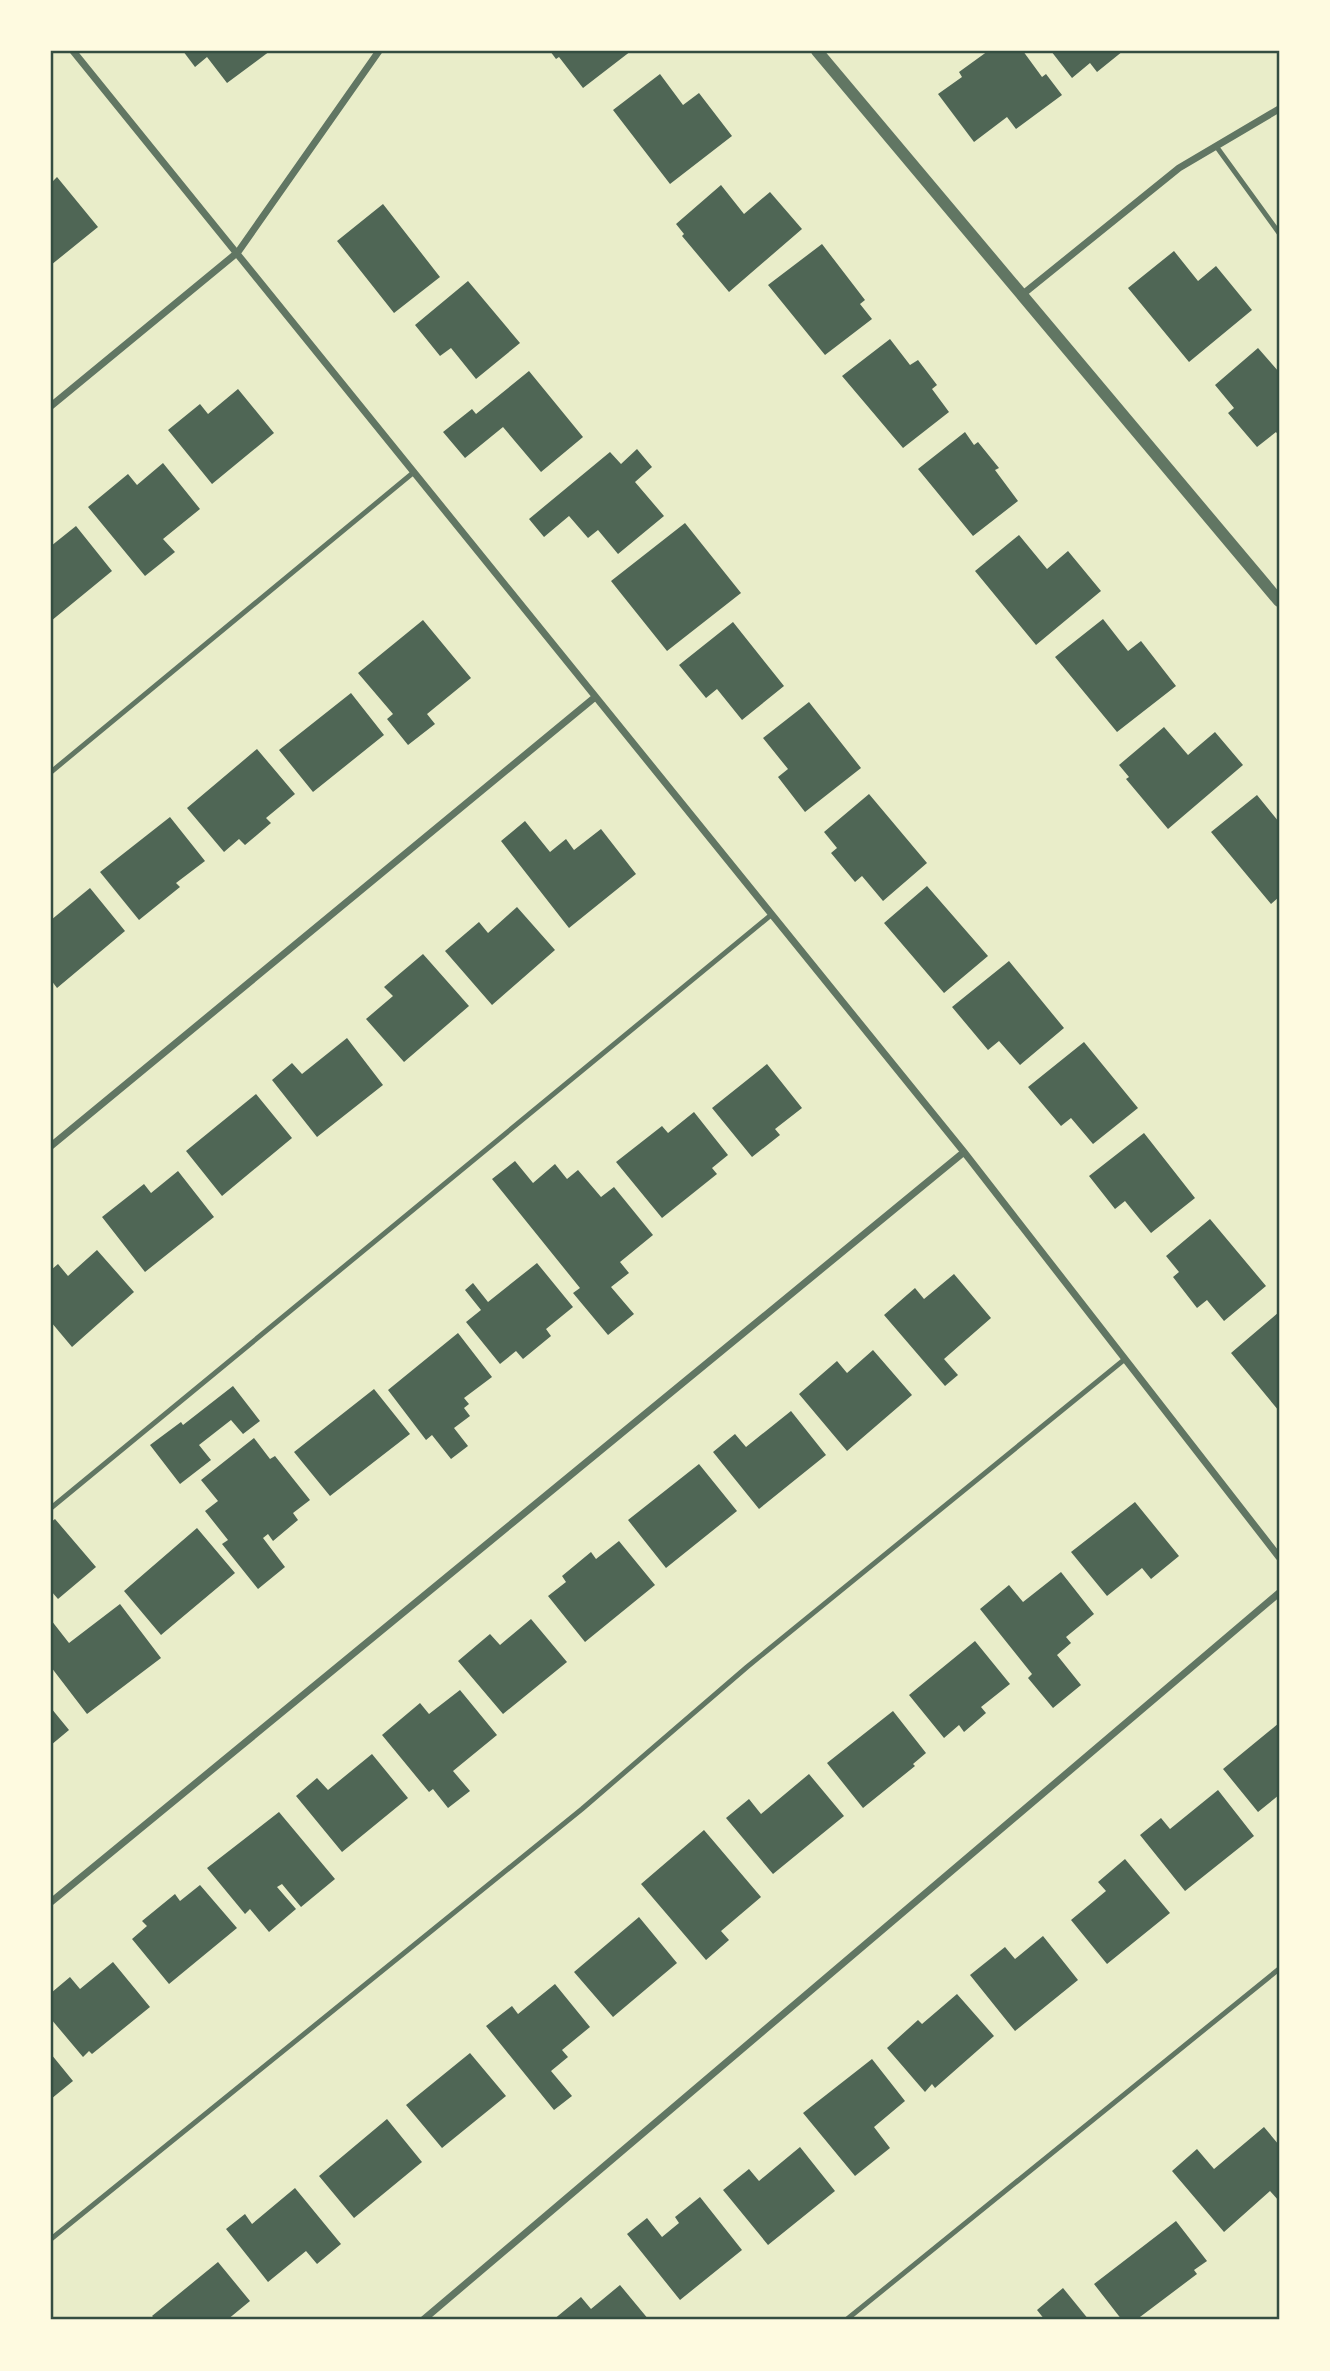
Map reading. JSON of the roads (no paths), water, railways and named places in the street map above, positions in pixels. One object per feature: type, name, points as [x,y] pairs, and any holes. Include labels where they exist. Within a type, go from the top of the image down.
[{"type":"street","points":[[74,51],[594,698],[964,1152],[1279,1557]]},
{"type":"street","points":[[51,406],[238,252],[379,51]]},
{"type":"street","points":[[817,51],[1279,601]]},
{"type":"street","points":[[1023,294],[1179,168],[1279,109]]},
{"type":"street","points":[[51,1146],[594,698]]},
{"type":"street","points":[[51,1902],[964,1152]]},
{"type":"street","points":[[423,2320],[1279,1593]]},
{"type":"lane","points":[[1216,146],[1279,233]]},
{"type":"lane","points":[[51,772],[415,472]]},
{"type":"lane","points":[[51,1508],[771,915]]},
{"type":"lane","points":[[51,2239],[582,1809],[747,1667],[1125,1359]]},
{"type":"lane","points":[[846,2320],[1279,1969]]}]
